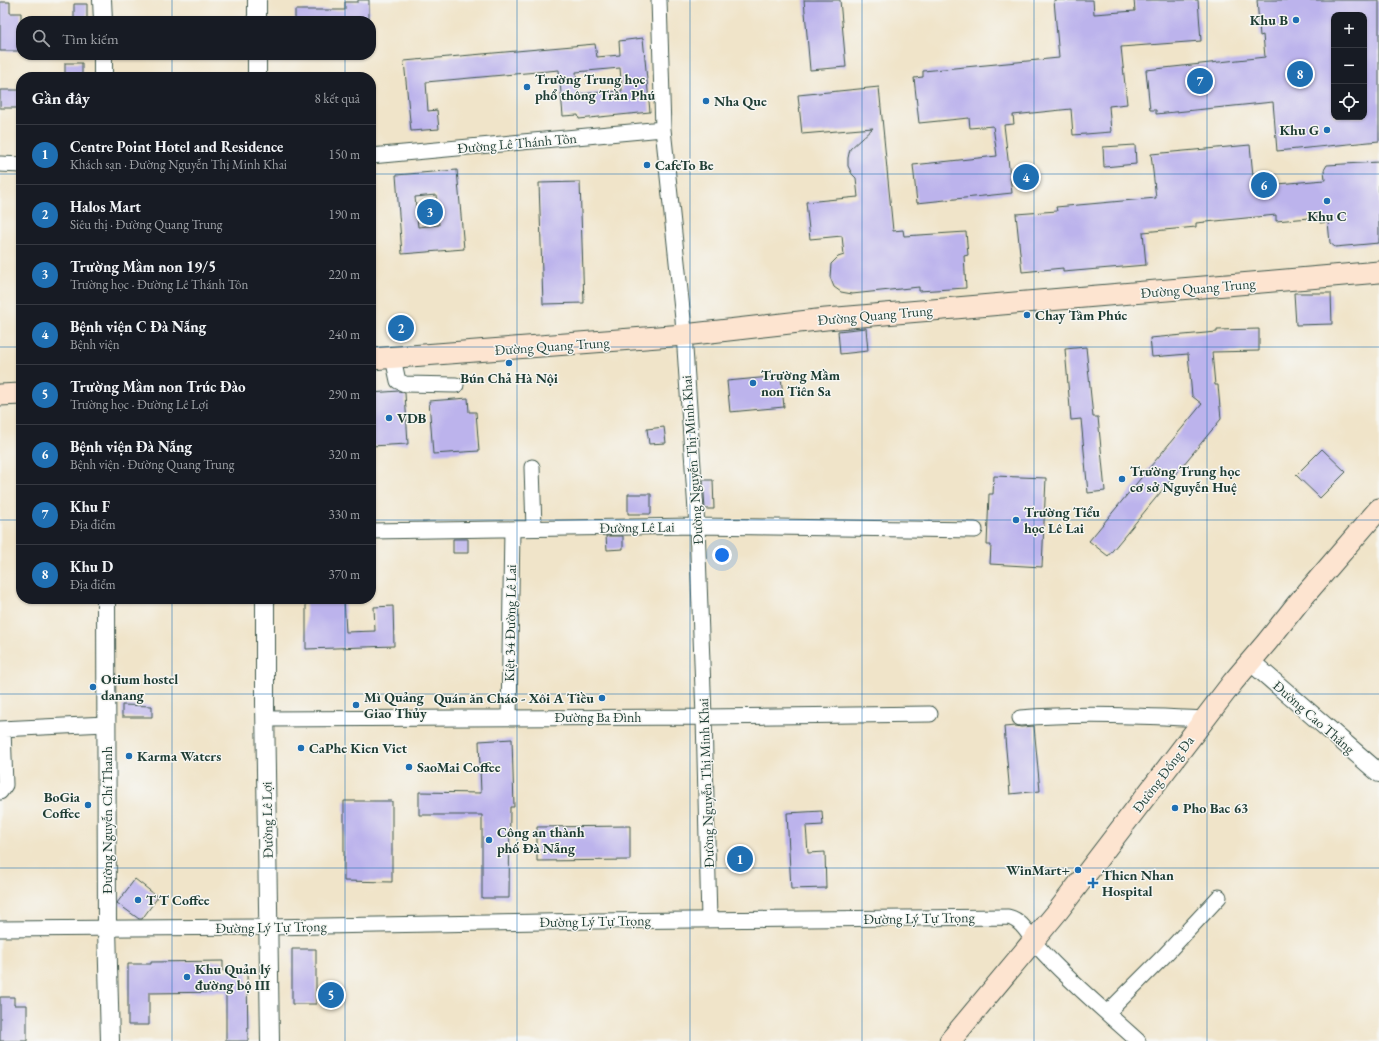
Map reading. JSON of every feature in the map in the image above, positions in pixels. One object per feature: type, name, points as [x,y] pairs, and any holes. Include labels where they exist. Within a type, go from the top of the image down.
[{"type":"main road","name":"Đường Quang Trung","points":[[376,360],[684,335],[826,319],[1379,272]]},
{"type":"main road","points":[[0,395],[16,394]]},
{"type":"main road","name":"Đường Đống Đa","points":[[950,1041],[1034,942],[1250,661],[1268,642],[1298,603],[1379,509]]},
{"type":"street","points":[[102,0],[103,16]]},
{"type":"street","points":[[257,0],[257,16]]},
{"type":"street","name":"Đường Nguyễn Thị Minh Khai","points":[[659,0],[663,129],[684,335],[697,526],[709,920]]},
{"type":"street","points":[[103,60],[103,72]]},
{"type":"street","points":[[257,60],[257,72]]},
{"type":"street","name":"Đường Lê Thánh Tôn","points":[[376,156],[663,129]]},
{"type":"street","points":[[0,164],[16,165]]},
{"type":"street","points":[[393,358],[398,381],[401,383],[456,385]]},
{"type":"street","points":[[532,467],[534,528]]},
{"type":"street","name":"Đường Lê Lai","points":[[376,531],[697,526],[975,530]]},
{"type":"street","name":"Kiệt 34 Đường Lê Lai","points":[[509,718],[512,529]]},
{"type":"street","name":"Đường Nguyễn Chí Thanh","points":[[106,604],[107,928],[110,1041]]},
{"type":"street","name":"Đường Lê Lợi","points":[[265,604],[270,1041]]},
{"type":"street","name":"Đường Cao Thắng","points":[[1250,661],[1379,773]]},
{"type":"street","name":"Đường Ba Đình","points":[[266,719],[704,717],[930,714]]},
{"type":"street","points":[[1020,718],[1051,715],[1122,715],[1206,718]]},
{"type":"street","points":[[0,792],[5,786],[2,729],[106,724]]},
{"type":"street","points":[[1107,1013],[1164,956],[1218,897]]},
{"type":"street","name":"Đường Lý Tự Trọng","points":[[0,929],[1008,917],[1018,920],[1034,942],[1050,960],[1107,1013],[1129,1038]]},
{"type":"building","points":[[358,0],[369,0],[369,16],[295,16],[295,10],[345,10],[345,2],[358,2]]},
{"type":"building","points":[[804,0],[840,0],[846,67],[810,70]]},
{"type":"building","points":[[1054,0],[1093,0],[1094,14],[1135,11],[1134,0],[1198,0],[1201,41],[1121,47],[1127,104],[1109,106],[1111,132],[1073,135],[1071,109],[1013,115],[1014,124],[1004,125],[1012,193],[917,203],[913,165],[997,156],[993,126],[970,128],[969,118],[919,123],[914,78],[923,77],[923,71],[1059,58]]},
{"type":"building","points":[[1257,0],[1379,0],[1379,141],[1277,151],[1273,102],[1156,114],[1156,110],[1150,110],[1146,70],[1265,57],[1263,35],[1260,36]]},
{"type":"building","points":[[0,2],[10,2],[10,13],[21,13],[21,16],[16,16],[16,51],[0,51]]},
{"type":"building","points":[[74,4],[87,4],[87,16],[74,16]]},
{"type":"building","points":[[643,38],[650,112],[579,119],[578,115],[563,116],[559,70],[426,82],[428,111],[437,110],[439,129],[411,131],[404,61],[595,44],[597,57],[620,55],[619,41]],"holes":[[[620,68],[622,91],[578,94],[576,72]]]},
{"type":"building","points":[[65,63],[82,63],[82,72],[65,72]]},
{"type":"building","points":[[879,87],[893,231],[903,230],[904,236],[966,232],[968,255],[964,256],[966,288],[919,291],[919,287],[852,294],[841,292],[834,287],[830,277],[831,264],[838,257],[844,255],[842,236],[810,239],[806,202],[858,197],[856,178],[848,166],[848,158],[850,149],[873,128],[802,134],[798,95]]},
{"type":"building","points":[[0,90],[16,90],[16,108],[0,108]]},
{"type":"building","points":[[1135,145],[1136,164],[1104,167],[1103,147]]},
{"type":"building","points":[[1250,145],[1254,186],[1325,180],[1324,170],[1327,165],[1379,162],[1379,243],[1335,247],[1330,243],[1328,222],[1320,223],[1320,217],[1276,221],[1276,215],[1196,223],[1196,227],[1143,232],[1146,265],[1063,272],[1063,268],[1022,272],[1016,214],[1057,211],[1056,207],[1156,198],[1151,154]]},
{"type":"building","points":[[457,170],[464,249],[402,254],[396,175]],"holes":[[[436,195],[439,225],[418,227],[415,197]]]},
{"type":"building","points":[[580,182],[584,303],[543,304],[539,183]]},
{"type":"building","points":[[1294,293],[1331,293],[1332,324],[1296,325]]},
{"type":"building","points":[[866,328],[868,351],[840,354],[838,331]]},
{"type":"building","points":[[1259,329],[1259,351],[1212,352],[1215,385],[1218,385],[1221,419],[1108,556],[1089,541],[1202,404],[1192,396],[1188,354],[1152,357],[1150,338],[1217,332],[1217,330]]},
{"type":"building","points":[[1086,347],[1093,417],[1098,417],[1105,491],[1088,493],[1081,419],[1071,420],[1065,349]]},
{"type":"building","points":[[781,376],[784,407],[730,412],[727,381]]},
{"type":"building","name":"VDB","points":[[399,391],[405,393],[408,444],[376,446],[376,393]]},
{"type":"building","points":[[468,398],[469,412],[476,412],[479,451],[433,454],[429,401]]},
{"type":"building","points":[[664,427],[666,443],[649,444],[647,429]]},
{"type":"building","points":[[1322,449],[1346,472],[1320,498],[1296,475]]},
{"type":"building","name":"Trường Tiểu học Lê Lai","points":[[994,476],[1046,478],[1042,567],[990,564],[991,545],[987,545],[989,494],[993,494]]},
{"type":"building","points":[[703,480],[713,480],[714,509],[705,509]]},
{"type":"building","points":[[628,494],[651,494],[651,514],[628,514]]},
{"type":"building","points":[[606,536],[623,536],[623,549],[607,550]]},
{"type":"building","points":[[453,539],[468,539],[468,553],[453,553]]},
{"type":"building","points":[[306,604],[344,604],[346,632],[375,631],[374,607],[393,606],[394,646],[306,649]]},
{"type":"building","points":[[122,705],[152,706],[152,717],[122,717]]},
{"type":"building","points":[[1034,726],[1040,791],[1010,794],[1004,727]]},
{"type":"building","points":[[512,739],[514,807],[510,807],[509,898],[482,898],[482,815],[419,815],[419,792],[481,793],[479,741]]},
{"type":"building","points":[[344,801],[392,801],[392,882],[344,881]]},
{"type":"building","points":[[822,811],[823,825],[806,826],[808,853],[825,852],[826,888],[791,889],[787,813]]},
{"type":"building","points":[[630,826],[630,860],[537,861],[537,827]]},
{"type":"building","name":"T T Coffee","points":[[135,879],[158,897],[142,919],[139,919],[117,903]]},
{"type":"building","points":[[292,949],[316,949],[316,1004],[292,1004]]},
{"type":"building","points":[[223,961],[223,971],[247,971],[248,1041],[226,1041],[226,992],[149,993],[149,1025],[128,1025],[128,964],[151,964],[151,962]]},
{"type":"building","points":[[0,997],[14,997],[14,1005],[27,1005],[27,1041],[0,1041]]},
{"type":"place","name":"Khu B","points":[[1296,20]]},
{"type":"place","name":"Khu D","points":[[1300,74]]},
{"type":"place","name":"Khu F","points":[[1200,81]]},
{"type":"place","name":"Trường Trung học phổ thông Trần Phú","points":[[527,87]]},
{"type":"place","name":"Nha Que","points":[[706,101]]},
{"type":"place","name":"Khu G","points":[[1327,130]]},
{"type":"place","name":"CafeTo Be","points":[[647,165]]},
{"type":"place","name":"Bệnh viện C Đà Nẵng","points":[[1026,177]]},
{"type":"place","name":"Bệnh viện Đà Nẵng","points":[[1264,185]]},
{"type":"place","name":"Khu C","points":[[1327,201]]},
{"type":"place","name":"Trường Mầm non 19/5","points":[[430,212]]},
{"type":"place","name":"Chay Tâm Phúc","points":[[1027,315]]},
{"type":"place","name":"Halos Mart","points":[[401,328]]},
{"type":"place","name":"Bún Chả Hà Nội","points":[[509,363]]},
{"type":"place","name":"Trường Mầm non Tiên Sa","points":[[753,383]]},
{"type":"place","name":"VDB","points":[[389,418]]},
{"type":"place","name":"Trường Trung học cơ sở Nguyễn Huệ","points":[[1122,479]]},
{"type":"place","name":"Trường Tiểu học Lê Lai","points":[[1016,520]]},
{"type":"place","name":"Otium hostel danang","points":[[93,687]]},
{"type":"place","name":"Quán ăn Cháo - Xôi A Tiều","points":[[602,698]]},
{"type":"place","name":"Mì Quảng Giao Thủy","points":[[356,705]]},
{"type":"place","name":"CaPhe Kien Viet","points":[[301,748]]},
{"type":"place","name":"Karma Waters","points":[[129,756]]},
{"type":"place","name":"SaoMai Coffee","points":[[409,767]]},
{"type":"place","name":"BoGia Coffee","points":[[88,805]]},
{"type":"place","name":"Pho Bac 63","points":[[1175,808]]},
{"type":"place","name":"Công an thành phố Đà Nẵng","points":[[489,840]]},
{"type":"place","name":"Centre Point Hotel and Residence","points":[[740,859]]},
{"type":"place","name":"WinMart+","points":[[1078,870]]},
{"type":"place","name":"Thien Nhan Hospital","points":[[1093,883]]},
{"type":"place","name":"T T Coffee","points":[[138,900]]},
{"type":"place","name":"Khu Quản lý đường bộ III","points":[[187,977]]},
{"type":"place","name":"Trường Mầm non Trúc Đào","points":[[331,995]]}]
